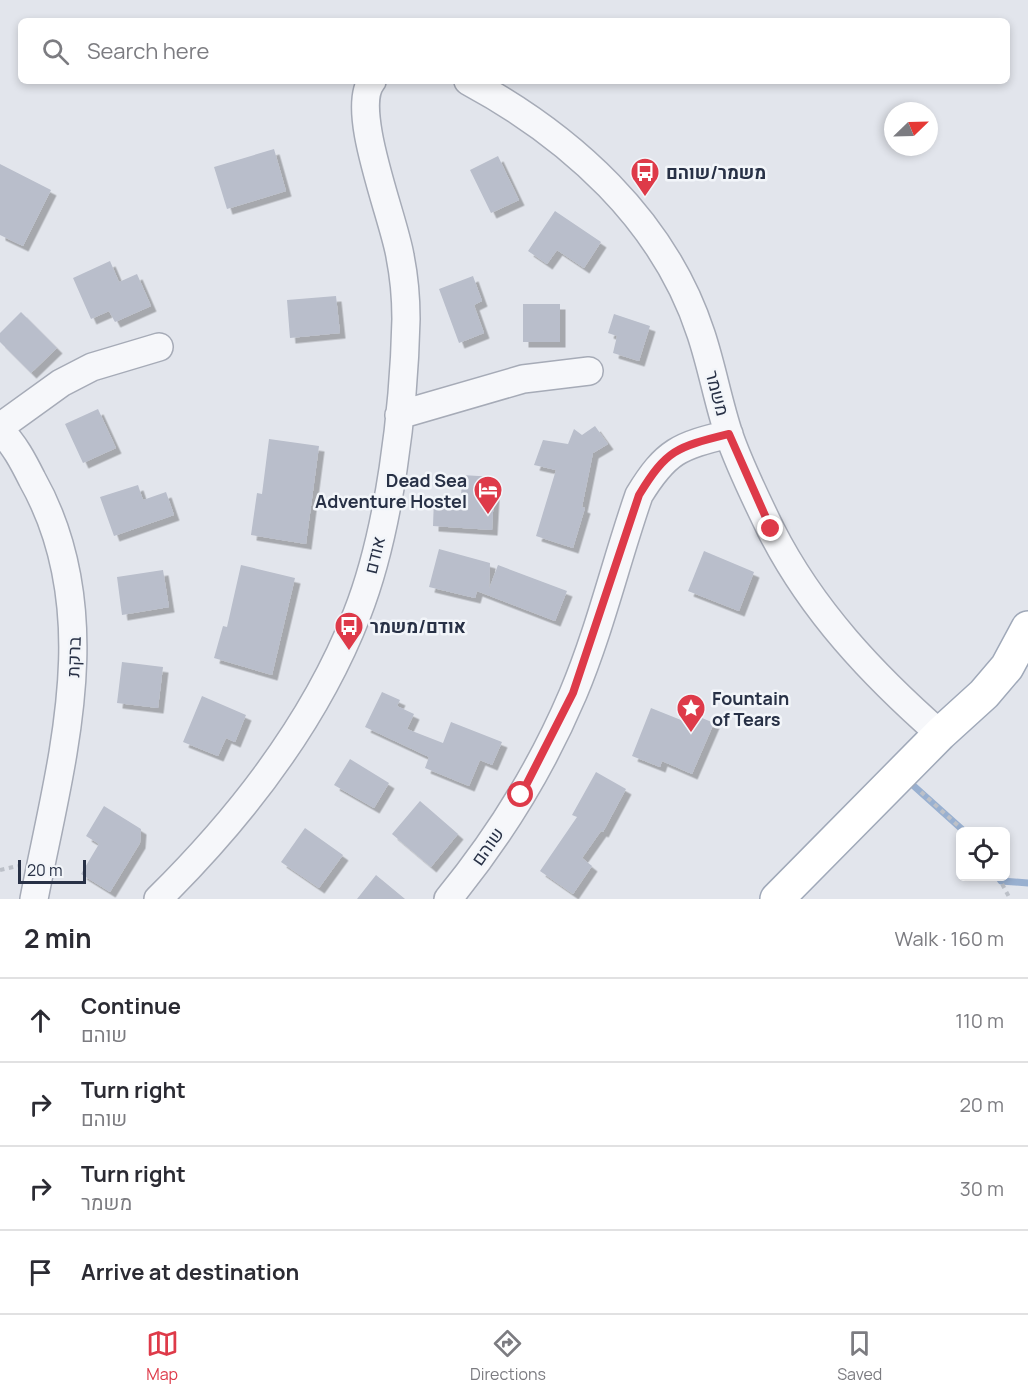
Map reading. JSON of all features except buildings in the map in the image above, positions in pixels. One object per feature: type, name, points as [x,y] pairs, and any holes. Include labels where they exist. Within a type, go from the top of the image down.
[{"type":"main road","points":[[777,899],[940,734],[984,694],[1007,667],[1028,628]]},
{"type":"street","name":"אודם","points":[[158,899],[195,863],[236,812],[278,758],[315,702],[357,614],[374,558],[393,461],[399,416],[404,378],[406,315],[400,256],[364,113],[367,88],[370,84]]},
{"type":"street","name":"משמר","points":[[473,84],[560,139],[599,175],[643,224],[674,273],[701,332],[729,434],[784,554],[830,622],[864,662],[940,734]]},
{"type":"street","points":[[0,428],[61,383],[92,367],[159,347]]},
{"type":"street","points":[[399,416],[523,380],[589,371]]},
{"type":"street","name":"ברקת","points":[[0,428],[12,442],[46,503],[66,562],[74,619],[74,672],[67,723],[34,899]]},
{"type":"street","name":"שוהם","points":[[448,899],[493,840],[521,795],[573,693],[628,526],[644,487],[670,454],[695,442],[729,434]]},
{"type":"path","points":[[901,776],[960,827]]},
{"type":"path","points":[[1001,881],[1010,899]]},
{"type":"waterway","points":[[906,779],[959,827]]},
{"type":"waterway","points":[[1001,881],[1028,883]]},
{"type":"place","name":"משמר/שוהם","points":[[645,198]]},
{"type":"place","name":"Dead Sea Adventure Hostel","points":[[488,516]]},
{"type":"place","name":"אודם/משמר","points":[[349,652]]},
{"type":"place","name":"Fountain of Tears","points":[[691,734]]},
{"type":"route","points":[[521,795],[547,748],[573,693],[639,495],[654,472],[670,454],[695,442],[729,434],[771,529]]}]
